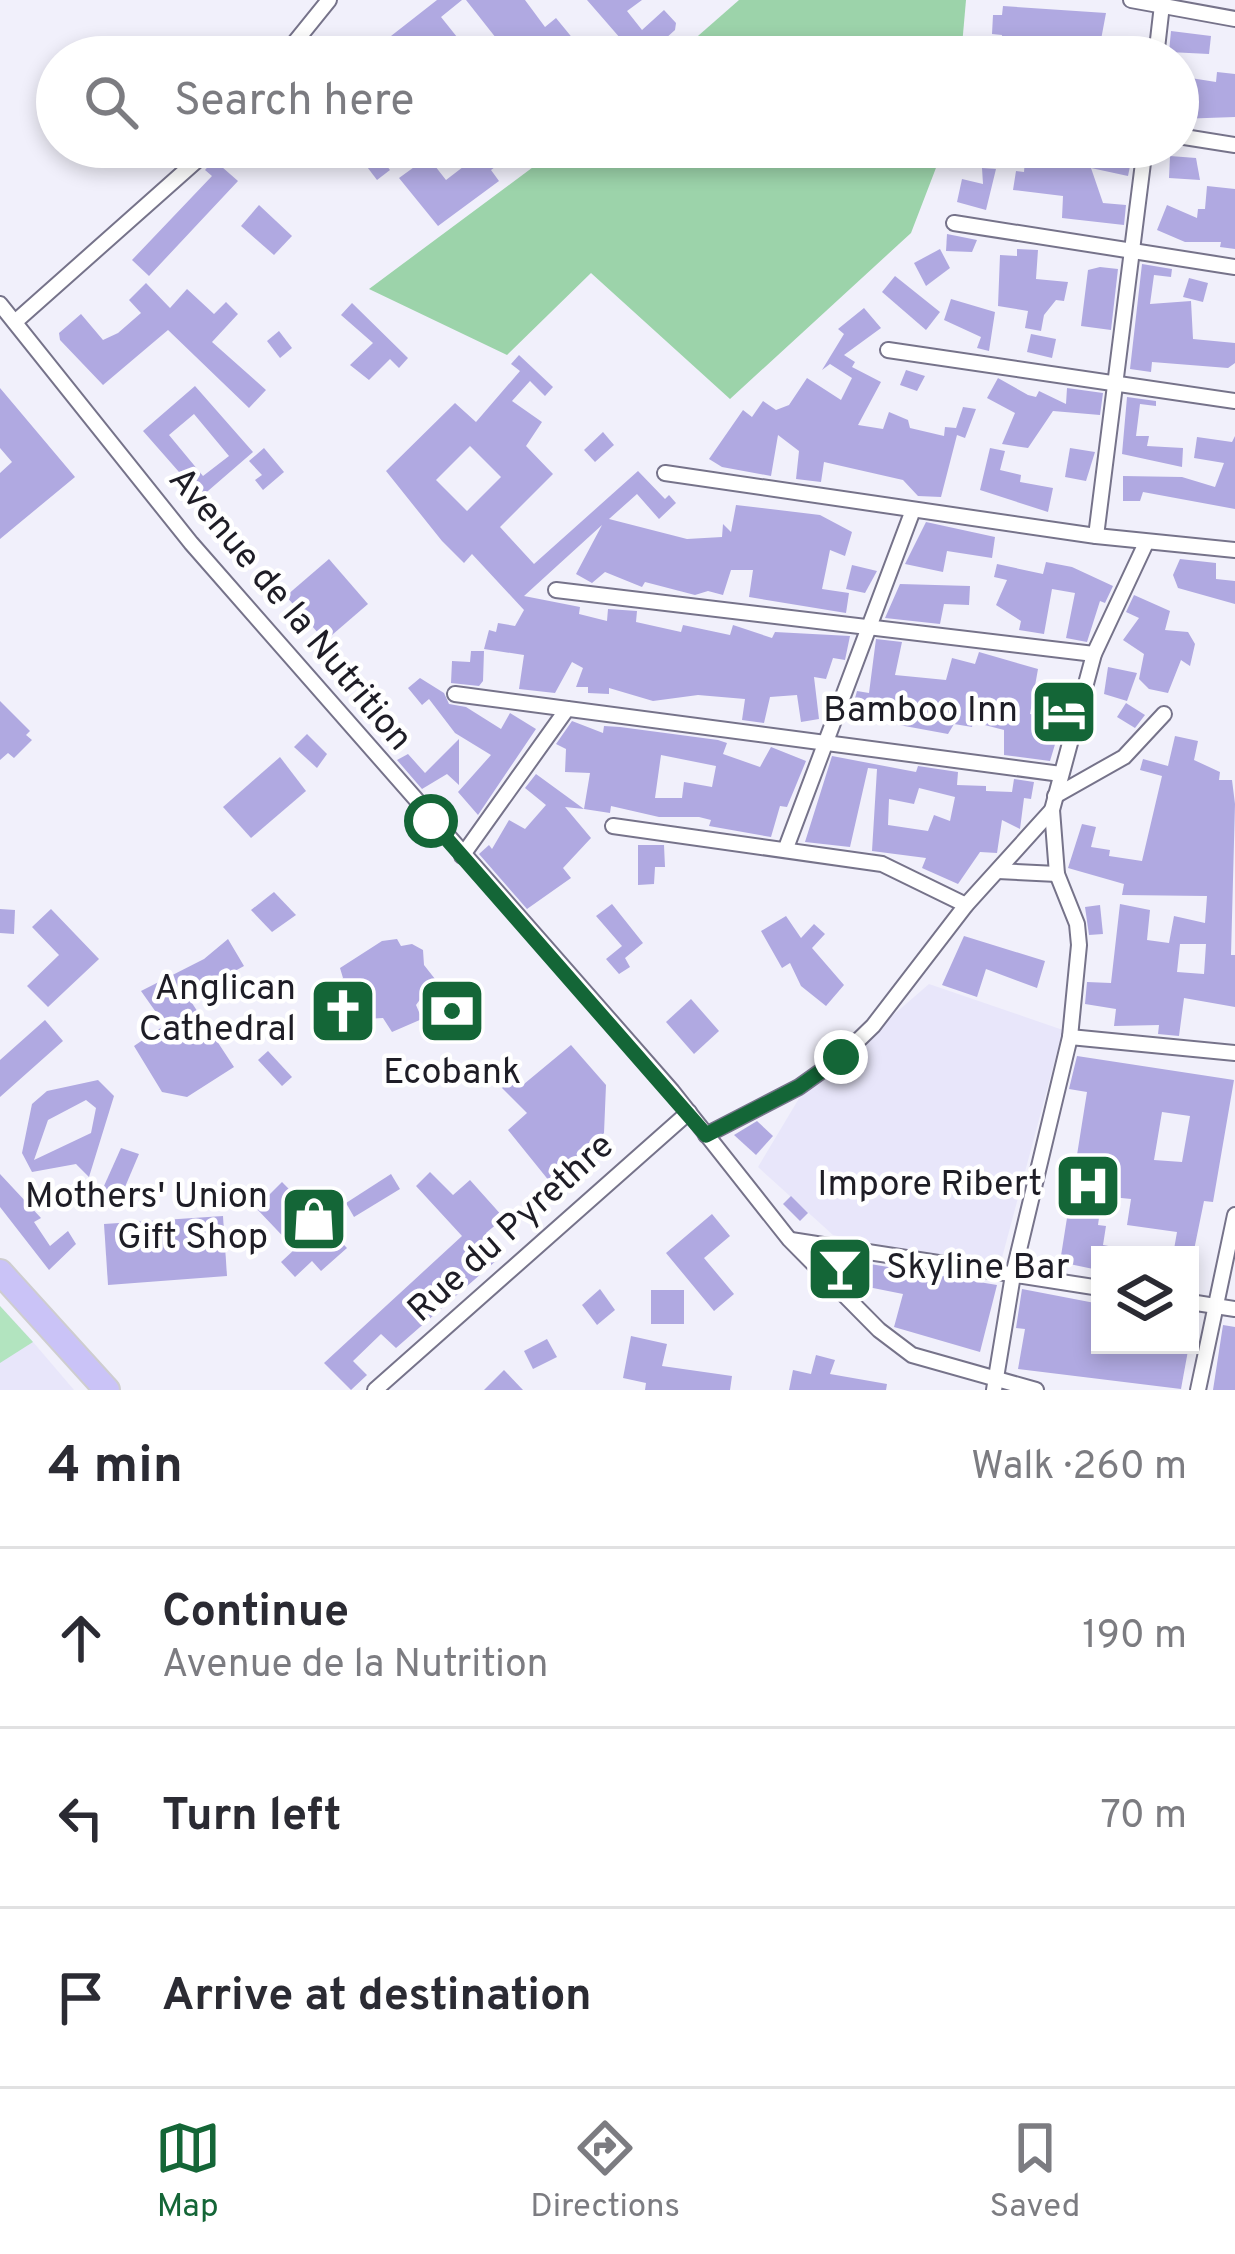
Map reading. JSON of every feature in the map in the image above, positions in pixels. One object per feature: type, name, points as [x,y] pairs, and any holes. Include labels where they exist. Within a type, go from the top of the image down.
[{"type":"highway","points":[[0,1271],[107,1390]]},
{"type":"street","points":[[300,36],[329,0]]},
{"type":"street","points":[[1131,0],[1235,19]]},
{"type":"street","points":[[1156,36],[1157,3]]},
{"type":"street","points":[[1199,139],[1235,145]]},
{"type":"street","points":[[15,322],[188,168]]},
{"type":"street","points":[[1096,536],[1142,168]]},
{"type":"street","points":[[954,223],[1235,267]]},
{"type":"street","name":"Avenue de la Nutrition","points":[[0,304],[190,543],[689,1112],[789,1239],[892,1342],[912,1355],[994,1386],[1036,1390]]},
{"type":"street","points":[[888,350],[1235,401]]},
{"type":"street","points":[[665,473],[1146,543],[1235,550]]},
{"type":"street","points":[[786,848],[913,510]]},
{"type":"street","points":[[994,1386],[1013,1275],[1070,1037],[1079,945],[1077,924],[1057,874],[1054,803],[1094,654],[1146,543]]},
{"type":"street","points":[[556,590],[1094,654]]},
{"type":"street","points":[[454,694],[826,739],[1061,774]]},
{"type":"street","points":[[462,856],[567,709]]},
{"type":"street","points":[[706,1135],[799,1087],[841,1057],[873,1026],[966,905],[1054,803],[1124,758],[1164,714]]},
{"type":"street","points":[[613,826],[882,864],[966,905]]},
{"type":"street","points":[[998,871],[1057,874]]},
{"type":"street","points":[[1070,1037],[1235,1053]]},
{"type":"street","name":"Rue du Pyrethre","points":[[375,1390],[689,1112]]},
{"type":"street","points":[[1198,1390],[1227,1308],[1235,1215]]},
{"type":"street","points":[[789,1239],[1091,1287]]},
{"type":"shaded area","points":[[929,984],[1063,1030],[999,1269],[833,1235],[758,1167],[801,1095]]},
{"type":"shaded area","points":[[0,1306],[33,1342],[74,1390],[0,1390]]},
{"type":"green space","points":[[739,0],[966,0],[963,36],[698,36]]},
{"type":"green space","points":[[532,168],[936,168],[911,233],[730,399],[591,273],[507,355],[369,289]]},
{"type":"green space","points":[[0,1306],[33,1342],[0,1363]]},
{"type":"building","points":[[437,0],[462,0],[441,17],[456,36],[391,36]]},
{"type":"building","points":[[466,0],[525,0],[545,27],[556,18],[571,36],[494,36]]},
{"type":"building","points":[[587,0],[642,0],[627,11],[642,30],[664,10],[676,23],[668,36],[618,36]]},
{"type":"building","points":[[1003,6],[1106,13],[1102,36],[992,34],[993,15],[1002,15]]},
{"type":"building","points":[[1171,31],[1211,36],[1209,54],[1199,54],[1199,36],[1171,36]]},
{"type":"building","points":[[1217,72],[1235,74],[1235,117],[1199,118],[1199,79],[1216,82]]},
{"type":"building","points":[[223,168],[238,181],[149,276],[132,260],[212,176],[205,170]]},
{"type":"building","points":[[368,168],[388,168],[390,170],[377,180]]},
{"type":"building","points":[[413,168],[437,168],[446,180],[462,168],[494,168],[499,181],[438,226],[399,178]]},
{"type":"building","points":[[982,168],[996,169],[986,210],[957,202],[962,179],[983,184]]},
{"type":"building","points":[[1024,168],[1091,168],[1103,203],[1126,205],[1124,225],[1062,218],[1063,196],[1013,190],[1016,171],[1024,172]]},
{"type":"building","points":[[1091,168],[1130,168],[1128,176]]},
{"type":"building","points":[[1169,168],[1198,168],[1200,180],[1169,178]]},
{"type":"building","points":[[1207,186],[1235,189],[1235,249],[1220,247],[1221,242],[1185,242],[1157,230],[1167,205],[1197,218],[1198,209],[1205,209]]},
{"type":"building","points":[[259,205],[292,236],[274,255],[241,226]]},
{"type":"building","points":[[947,234],[977,240],[972,252],[946,251]]},
{"type":"building","points":[[940,249],[950,268],[926,286],[914,263]]},
{"type":"building","points":[[1017,249],[1038,250],[1036,279],[1068,282],[1064,301],[1056,300],[1044,315],[1041,331],[1025,328],[1028,311],[998,306],[1000,255],[1017,256]]},
{"type":"building","points":[[1142,264],[1172,269],[1171,277],[1154,275],[1150,304],[1191,301],[1193,339],[1235,343],[1235,363],[1228,368],[1152,362],[1151,372],[1130,369]]},
{"type":"building","points":[[1118,269],[1111,330],[1081,326],[1088,270]]},
{"type":"building","points":[[895,276],[940,312],[926,330],[882,292]]},
{"type":"building","points":[[1189,278],[1208,283],[1203,302],[1183,297]]},
{"type":"building","points":[[146,283],[170,308],[187,289],[214,314],[226,302],[238,314],[212,342],[266,390],[249,408],[168,330],[103,385],[60,340],[59,333],[81,314],[103,340],[118,333],[141,313],[129,300]]},
{"type":"building","points":[[951,299],[995,312],[989,351],[977,348],[981,337],[944,320]]},
{"type":"building","points":[[352,303],[408,358],[399,368],[390,359],[369,380],[350,365],[373,343],[341,315]]},
{"type":"building","points":[[864,308],[881,328],[844,355],[855,362],[852,367],[881,382],[858,425],[883,429],[889,412],[908,420],[910,428],[944,436],[945,427],[956,428],[963,407],[976,409],[965,438],[957,435],[941,497],[918,496],[903,480],[824,462],[821,482],[796,479],[799,451],[778,435],[771,476],[722,467],[709,459],[743,410],[752,417],[763,401],[776,410],[789,405],[807,378],[841,400],[852,378],[830,364],[822,370],[844,334],[838,329]]},
{"type":"building","points":[[279,331],[292,348],[280,358],[267,341]]},
{"type":"building","points":[[1031,334],[1056,339],[1052,358],[1027,352]]},
{"type":"building","points":[[519,355],[553,387],[545,396],[530,381],[512,401],[542,422],[526,446],[553,474],[500,527],[534,564],[638,471],[665,499],[669,495],[676,503],[659,519],[637,494],[609,519],[687,539],[722,537],[723,524],[731,532],[736,505],[820,515],[852,532],[845,556],[830,550],[822,589],[849,593],[846,613],[749,597],[753,570],[731,570],[723,595],[708,591],[695,595],[645,582],[642,587],[605,572],[592,583],[576,574],[602,525],[524,596],[580,607],[579,614],[607,621],[608,609],[637,611],[636,622],[681,632],[683,625],[730,635],[733,625],[772,638],[775,632],[850,636],[845,660],[833,658],[826,679],[814,677],[819,719],[801,722],[797,695],[770,697],[764,723],[742,720],[745,699],[698,695],[653,701],[609,688],[609,694],[588,693],[588,687],[576,687],[583,668],[572,662],[555,693],[519,689],[524,655],[484,649],[489,630],[496,632],[498,623],[515,626],[524,610],[472,554],[464,563],[442,541],[386,471],[455,403],[476,422],[520,371],[511,364]],"holes":[[[470,446],[501,477],[467,511],[436,480]]]},
{"type":"building","points":[[906,370],[925,376],[917,391],[900,385]]},
{"type":"building","points":[[998,378],[1028,395],[1036,397],[1039,391],[1066,404],[1067,388],[1103,393],[1100,415],[1053,411],[1028,448],[1002,444],[1015,413],[987,398]]},
{"type":"building","points":[[195,386],[253,452],[201,497],[143,431]],"holes":[[[194,414],[229,456],[203,476],[169,435]]]},
{"type":"building","points":[[0,388],[75,477],[0,539],[0,473],[12,462],[0,448]]},
{"type":"building","points":[[1127,397],[1156,401],[1156,406],[1140,404],[1136,436],[1149,436],[1147,446],[1183,448],[1182,467],[1122,454]]},
{"type":"building","points":[[603,432],[614,445],[595,462],[584,450]]},
{"type":"building","points":[[1235,436],[1235,509],[1143,492],[1140,501],[1123,501],[1123,476],[1182,477],[1215,487],[1224,463],[1194,458],[1197,437],[1232,442]]},
{"type":"building","points":[[264,448],[284,472],[263,490],[255,480],[262,475],[249,461]]},
{"type":"building","points":[[990,448],[1005,451],[1000,470],[1021,475],[1020,482],[1053,488],[1048,512],[980,490]]},
{"type":"building","points":[[1070,448],[1095,452],[1086,481],[1065,477]]},
{"type":"building","points":[[926,522],[995,537],[992,558],[947,551],[943,572],[905,564]]},
{"type":"building","points":[[329,559],[368,604],[325,641],[286,596]]},
{"type":"building","points":[[1180,559],[1216,563],[1216,579],[1235,581],[1235,604],[1178,588],[1173,575]]},
{"type":"building","points":[[1046,562],[1072,567],[1113,586],[1105,603],[1100,601],[1087,642],[1066,638],[1075,593],[1052,589],[1044,634],[1019,630],[1021,621],[996,605],[1007,580],[994,577],[997,564],[1043,574]]},
{"type":"building","points":[[852,565],[877,571],[865,593],[846,589]]},
{"type":"building","points":[[900,584],[970,586],[969,605],[944,604],[940,624],[885,618]]},
{"type":"building","points":[[1134,595],[1170,611],[1165,630],[1188,632],[1195,644],[1190,666],[1181,660],[1168,693],[1149,689],[1139,679],[1144,654],[1123,640],[1139,618],[1126,612]]},
{"type":"building","points":[[876,639],[902,642],[895,675],[946,680],[952,658],[975,664],[979,652],[1038,669],[1030,714],[1043,716],[1038,736],[1056,741],[1050,761],[1004,755],[1004,730],[973,722],[972,727],[954,724],[948,734],[850,716],[857,691],[869,693]]},
{"type":"building","points":[[471,651],[484,651],[483,681],[479,686],[451,683],[452,661],[470,662]]},
{"type":"building","points":[[1108,667],[1137,673],[1127,701],[1104,694]]},
{"type":"building","points":[[420,678],[444,693],[449,704],[466,707],[501,729],[510,713],[536,729],[478,815],[458,792],[491,755],[455,733],[429,699],[422,705],[408,688]]},
{"type":"building","points":[[0,701],[30,731],[26,735],[32,740],[14,758],[8,753],[0,760]]},
{"type":"building","points":[[1126,703],[1145,715],[1135,728],[1117,717]]},
{"type":"building","points":[[572,721],[603,733],[604,726],[718,740],[727,743],[723,754],[760,767],[771,747],[806,761],[787,807],[780,806],[771,837],[709,826],[711,820],[699,817],[659,817],[611,806],[610,813],[584,809],[590,773],[565,772],[566,749],[556,744]],"holes":[[[661,755],[716,766],[712,787],[684,782],[682,798],[655,798]]]},
{"type":"building","points":[[307,734],[327,754],[317,768],[294,747]]},
{"type":"building","points":[[1175,736],[1198,741],[1194,760],[1220,772],[1219,780],[1232,780],[1235,804],[1231,955],[1235,955],[1235,1007],[1184,998],[1179,1036],[1158,1034],[1159,1025],[1114,1026],[1116,1009],[1085,1004],[1087,982],[1111,983],[1120,904],[1150,910],[1147,940],[1169,943],[1174,916],[1205,923],[1207,896],[1122,895],[1124,884],[1068,868],[1082,824],[1096,827],[1091,847],[1110,850],[1109,856],[1142,861],[1162,776],[1140,770],[1143,759],[1168,766]],"holes":[[[1180,944],[1206,944],[1204,974],[1177,972]]]},
{"type":"building","points":[[459,739],[459,785],[447,774],[422,789],[397,760],[408,754],[425,773]]},
{"type":"building","points":[[832,756],[916,772],[918,766],[958,772],[957,785],[986,786],[986,791],[1012,792],[1014,779],[1034,782],[1031,799],[1024,798],[1020,829],[1002,820],[997,853],[980,852],[958,884],[922,868],[926,858],[872,851],[877,769],[868,768],[850,847],[805,842]],"holes":[[[919,788],[955,797],[950,821],[934,815],[928,831],[888,825],[889,799],[914,804]]]},
{"type":"building","points":[[280,757],[306,791],[251,838],[223,807]]},
{"type":"building","points":[[536,774],[584,809],[565,807],[591,838],[563,868],[571,878],[527,909],[479,854],[489,845],[492,849],[509,820],[525,829],[546,805],[525,788]]},
{"type":"building","points":[[638,845],[664,845],[665,867],[655,867],[654,884],[638,885]]},
{"type":"building","points":[[274,892],[296,915],[272,932],[251,910]]},
{"type":"building","points":[[612,904],[643,943],[625,958],[630,967],[619,974],[606,959],[622,946],[596,916]]},
{"type":"building","points":[[1100,905],[1103,934],[1089,935],[1085,907]]},
{"type":"building","points":[[0,909],[15,910],[14,934],[0,933]]},
{"type":"building","points":[[51,909],[99,959],[48,1007],[27,986],[59,955],[32,927]]},
{"type":"building","points":[[786,916],[801,938],[814,924],[825,934],[812,948],[844,985],[826,1006],[801,986],[790,963],[782,968],[761,931]]},
{"type":"building","points":[[964,936],[1045,961],[1037,988],[986,969],[977,997],[942,985]]},
{"type":"building","points":[[228,939],[244,966],[188,997],[234,1067],[187,1097],[162,1092],[134,1046],[165,1025],[141,991],[204,959]]},
{"type":"building","points":[[397,939],[401,946],[412,944],[423,950],[424,965],[435,979],[416,1005],[422,1019],[392,1032],[383,1018],[347,1020],[332,988],[343,978],[340,968],[382,941]]},
{"type":"building","points":[[691,999],[719,1031],[694,1054],[666,1022]]},
{"type":"building","points":[[45,1020],[63,1041],[0,1097],[0,1060]]},
{"type":"building","points":[[571,1045],[606,1085],[604,1133],[554,1187],[508,1130],[527,1113],[502,1088],[517,1075],[524,1084]]},
{"type":"building","points":[[268,1051],[292,1077],[282,1086],[258,1060]]},
{"type":"building","points":[[1077,1056],[1234,1080],[1213,1202],[1204,1201],[1195,1246],[1175,1246],[1177,1232],[1127,1225],[1131,1199],[1102,1196],[1098,1225],[1106,1226],[1103,1245],[1108,1246],[1091,1246],[1091,1269],[1060,1262],[1087,1092],[1069,1089]],"holes":[[[1162,1112],[1190,1116],[1182,1162],[1154,1160]]]},
{"type":"building","points":[[98,1080],[114,1096],[89,1177],[76,1164],[32,1172],[22,1153],[32,1104],[47,1091]],"holes":[[[86,1100],[96,1108],[91,1133],[34,1160],[48,1120]]]},
{"type":"building","points":[[757,1121],[773,1136],[756,1155],[734,1135]]},
{"type":"building","points":[[121,1148],[139,1154],[125,1187],[95,1206]]},
{"type":"building","points":[[430,1172],[453,1195],[470,1180],[504,1218],[486,1233],[505,1253],[396,1348],[381,1334],[353,1361],[367,1375],[351,1390],[324,1363],[462,1236],[416,1186]]},
{"type":"building","points":[[0,1174],[41,1218],[34,1222],[50,1246],[68,1231],[76,1244],[49,1270],[0,1207]]},
{"type":"building","points":[[391,1174],[400,1189],[354,1217],[346,1203]]},
{"type":"building","points":[[282,1182],[347,1248],[321,1271],[312,1261],[295,1277],[281,1262],[295,1249],[256,1208]]},
{"type":"building","points":[[791,1196],[808,1213],[800,1221],[783,1204]]},
{"type":"building","points":[[712,1214],[730,1236],[704,1258],[734,1294],[714,1311],[666,1253]]},
{"type":"building","points":[[223,1216],[227,1276],[108,1285],[104,1224]]},
{"type":"building","points":[[852,1261],[997,1285],[980,1352],[894,1327],[903,1294],[848,1283]]},
{"type":"building","points":[[600,1289],[615,1310],[597,1325],[582,1305]]},
{"type":"building","points":[[1022,1289],[1091,1302],[1091,1354],[1187,1354],[1181,1389],[1018,1369],[1025,1329],[1016,1328]]},
{"type":"building","points":[[651,1290],[684,1290],[684,1324],[651,1324]]},
{"type":"building","points":[[1223,1325],[1235,1327],[1235,1390],[1213,1390]]},
{"type":"building","points":[[631,1336],[667,1344],[662,1366],[732,1376],[730,1390],[645,1390],[646,1383],[623,1378]]},
{"type":"building","points":[[547,1339],[557,1357],[533,1369],[524,1351]]},
{"type":"building","points":[[816,1355],[835,1360],[830,1374],[887,1384],[886,1390],[789,1390],[793,1370],[811,1374]]},
{"type":"building","points":[[504,1370],[523,1390],[484,1390]]},
{"type":"place","name":"Bamboo Inn","points":[[1064,712]]},
{"type":"place","name":"Anglican Cathedral","points":[[343,1011]]},
{"type":"place","name":"Ecobank","points":[[452,1011]]},
{"type":"place","name":"Impore Ribert","points":[[1088,1186]]},
{"type":"place","name":"Mothers' Union Gift Shop","points":[[314,1219]]},
{"type":"place","name":"Skyline Bar","points":[[840,1269]]},
{"type":"route","points":[[431,821],[706,1135],[799,1087],[841,1057]]}]
